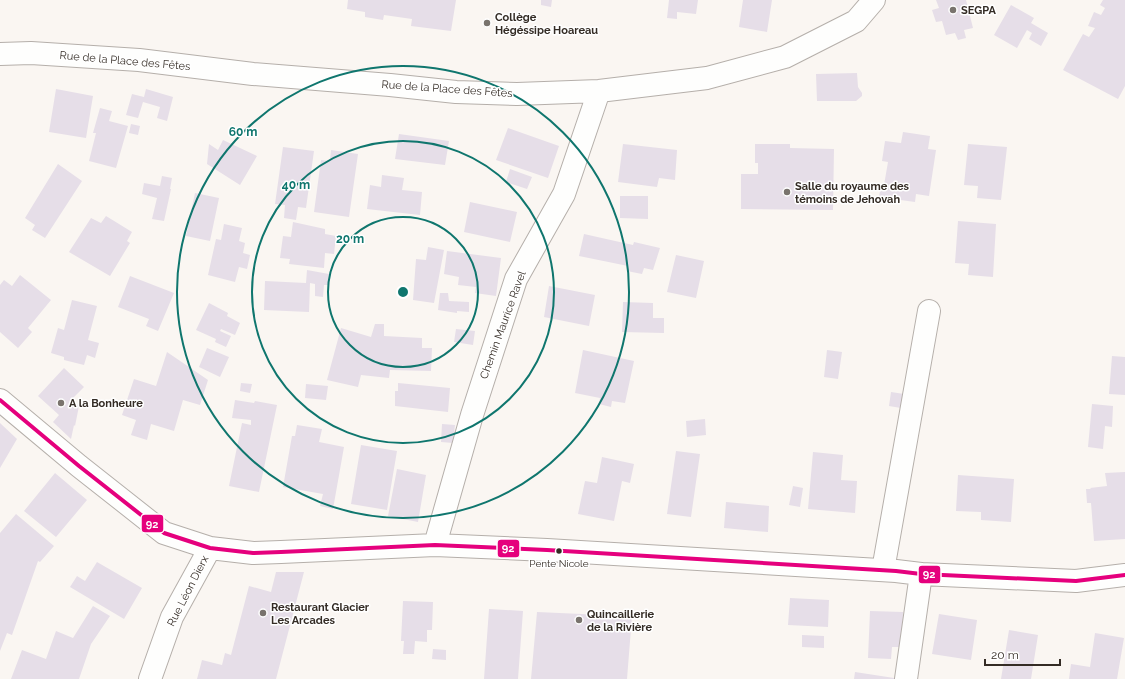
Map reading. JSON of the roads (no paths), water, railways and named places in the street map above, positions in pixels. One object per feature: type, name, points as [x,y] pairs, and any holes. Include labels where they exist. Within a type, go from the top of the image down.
[{"type":"street","name":"Rue de la Place des Fêtes","points":[[0,54],[31,53],[140,60],[253,74],[456,92],[517,94],[600,91],[707,78],[785,57],[856,21],[874,0]]},
{"type":"street","name":"Chemin Maurice Ravel","points":[[435,545],[472,415],[516,279],[564,194],[600,91]]},
{"type":"street","points":[[883,570],[929,311]]},
{"type":"street","points":[[0,400],[79,466],[164,533],[210,548],[253,553],[435,545],[547,550],[883,570],[921,574],[1076,582],[1125,575]]},
{"type":"street","name":"Rue Léon Dierx","points":[[150,679],[172,617],[210,548]]},
{"type":"street","points":[[906,679],[921,574]]},
{"type":"place","name":"SEGPA","points":[[953,10]]},
{"type":"place","name":"Collège Hégéssipe Hoareau","points":[[487,23]]},
{"type":"place","name":"Salle du royaume des témoins de Jehovah","points":[[787,192]]},
{"type":"place","name":"A la Bonheure","points":[[61,403]]},
{"type":"place","name":"Pente Nicole","points":[[559,551]]},
{"type":"place","name":"Restaurant Glacier Les Arcades","points":[[263,613]]},
{"type":"place","name":"Quincaillerie de la Rivière","points":[[579,620]]}]
